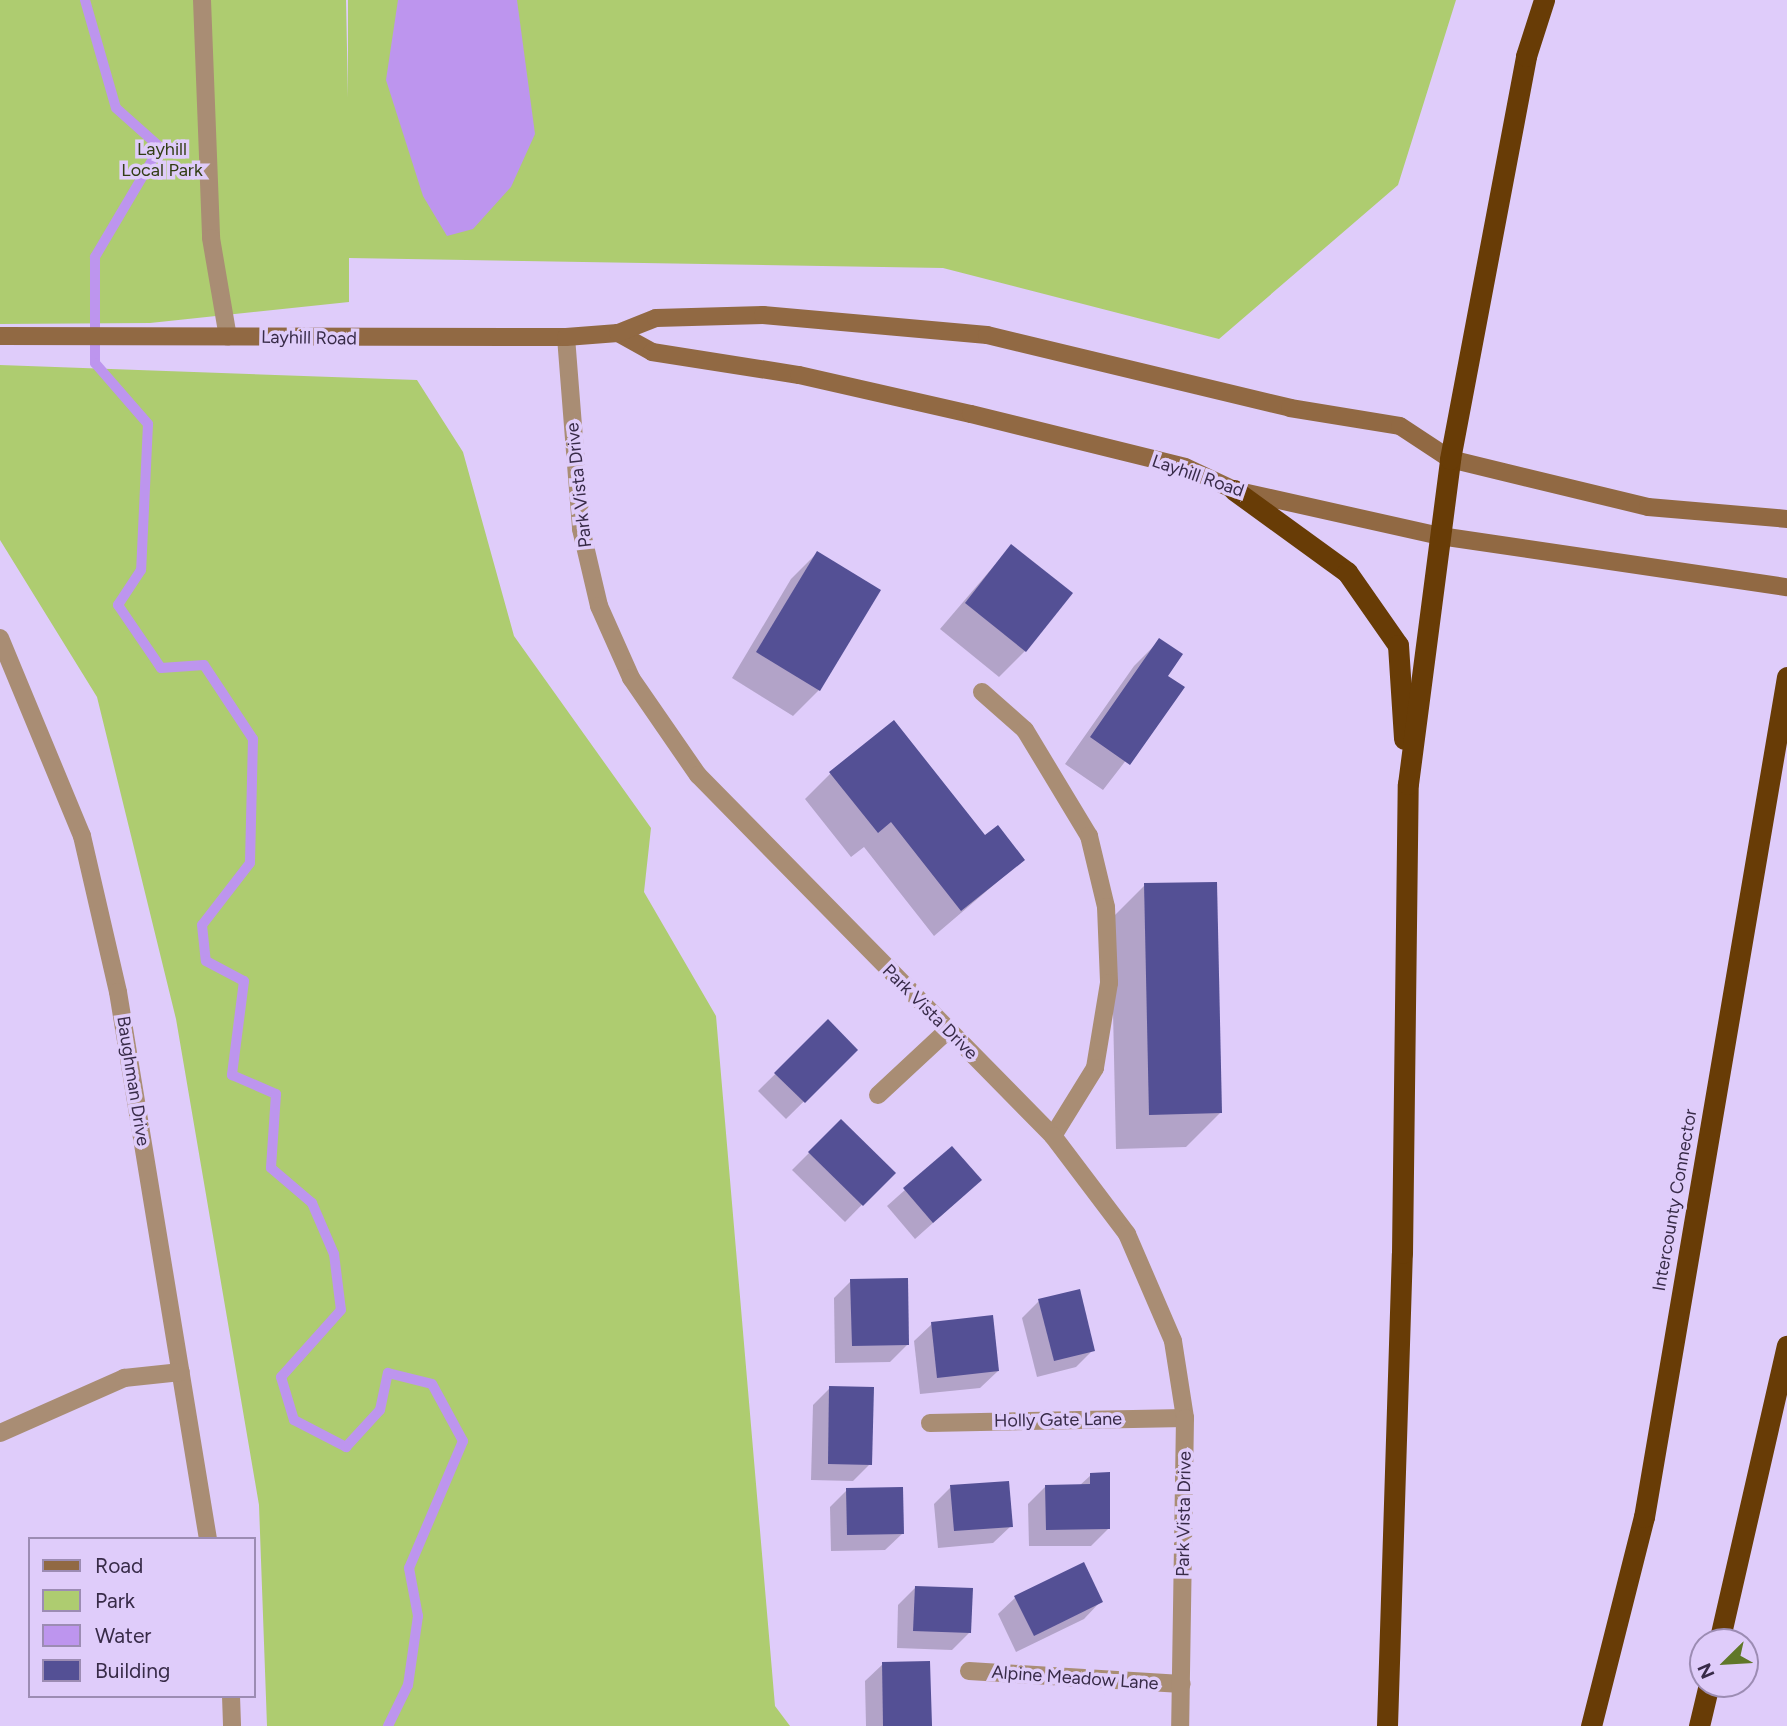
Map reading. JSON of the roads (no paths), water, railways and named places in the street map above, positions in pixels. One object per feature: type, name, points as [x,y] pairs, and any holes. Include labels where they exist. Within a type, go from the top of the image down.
[{"type":"highway","points":[[1408,784],[1450,459],[1527,56],[1544,0]]},
{"type":"highway","points":[[1234,490],[1347,572],[1398,645],[1408,784],[1402,1253],[1387,1726]]},
{"type":"highway","name":"Intercounty Connector","points":[[1591,1726],[1644,1517],[1787,677]]},
{"type":"highway","points":[[1722,1628],[1787,1346]]},
{"type":"highway","points":[[1699,1726],[1706,1698]]},
{"type":"main road","name":"Layhill Road","points":[[0,336],[566,337],[618,333],[656,318],[763,315],[987,335],[1290,408],[1400,426],[1450,459],[1648,506],[1787,519]]},
{"type":"main road","name":"Layhill Road","points":[[618,333],[652,352],[799,375],[1185,467],[1234,490],[1440,536],[1635,569],[1787,587]]},
{"type":"street","points":[[202,0],[211,238],[228,337]]},
{"type":"street","name":"Park Vista Drive","points":[[566,337],[581,528],[598,606],[631,678],[698,775],[1053,1136],[1128,1234],[1173,1341],[1185,1418],[1180,1726]]},
{"type":"street","name":"Baughman Drive","points":[[0,638],[82,836],[118,992],[208,1537]]},
{"type":"street","points":[[982,691],[1025,730],[1089,836],[1106,907],[1109,984],[1095,1068],[1053,1136]]},
{"type":"street","points":[[878,1095],[948,1030]]},
{"type":"street","points":[[0,1433],[124,1378],[181,1372]]},
{"type":"street","name":"Holly Gate Lane","points":[[930,1423],[1185,1418]]},
{"type":"street","name":"Alpine Meadow Lane","points":[[969,1671],[1182,1684]]},
{"type":"street","points":[[231,1698],[232,1726]]},
{"type":"water","points":[[398,0],[517,0],[535,134],[511,187],[473,229],[447,236],[423,196],[386,80]]},
{"type":"waterway","points":[[85,0],[116,108],[160,147],[95,257],[95,363],[148,424],[141,570],[118,605],[161,668],[204,665],[253,739],[250,863],[202,925],[206,961],[244,981],[232,1075],[276,1094],[271,1168],[312,1203],[334,1254],[341,1310],[281,1377],[294,1420],[346,1447],[380,1410],[388,1373],[432,1384],[463,1441],[409,1568],[418,1616],[408,1685],[388,1726]]},
{"type":"park label","name":"Layhill Local Park","points":[[162,160]]}]
